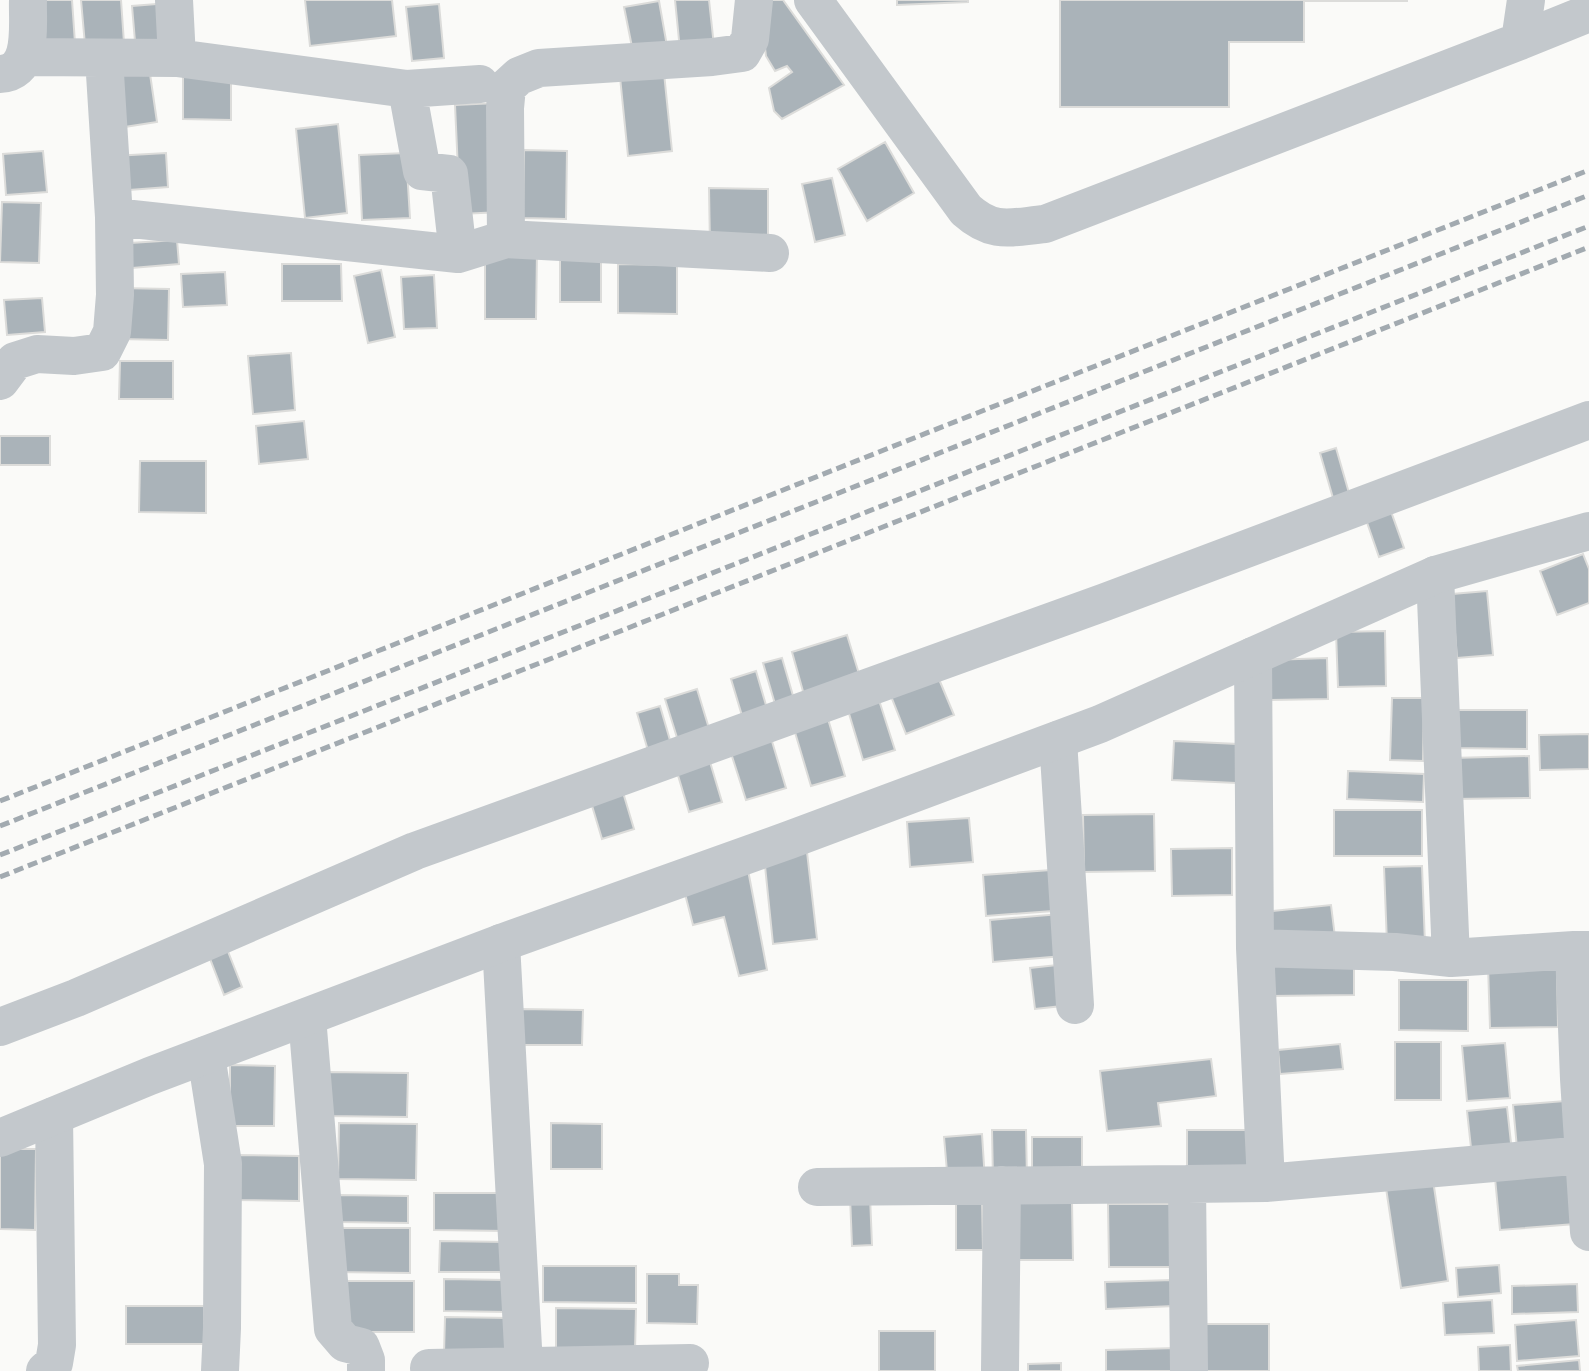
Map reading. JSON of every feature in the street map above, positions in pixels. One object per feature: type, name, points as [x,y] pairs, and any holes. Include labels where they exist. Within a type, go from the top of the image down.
[{"type":"street","points":[[28,0],[12,65],[104,58],[177,58],[407,89],[480,84]]},
{"type":"street","points":[[174,0],[177,58]]},
{"type":"street","points":[[506,239],[507,87],[519,76],[539,68],[742,53],[750,39],[754,0]]},
{"type":"street","points":[[813,0],[966,210],[979,222],[998,228],[1045,224],[1589,13]]},
{"type":"street","points":[[1520,41],[1525,0]]},
{"type":"street","points":[[0,381],[15,360],[37,354],[74,356],[102,352],[112,332],[115,295],[114,217],[104,58]]},
{"type":"street","points":[[407,89],[422,171],[449,174],[457,254]]},
{"type":"street","points":[[114,217],[457,254],[506,239],[770,253]]},
{"type":"street","points":[[0,1027],[76,998],[415,851],[1093,607],[1589,420]]},
{"type":"street","points":[[0,1138],[206,1055],[501,943],[776,845],[1100,724],[1435,575],[1589,531]]},
{"type":"street","points":[[1435,575],[1451,958]]},
{"type":"street","points":[[1253,656],[1255,948],[1266,1183]]},
{"type":"street","points":[[1058,740],[1075,1005]]},
{"type":"street","points":[[501,943],[524,1366]]},
{"type":"street","points":[[1255,948],[1395,952],[1451,958],[1582,950],[1584,1155],[1589,1232]]},
{"type":"street","points":[[307,1017],[332,1329],[345,1343],[361,1347],[366,1360],[366,1371]]},
{"type":"street","points":[[206,1055],[223,1164],[220,1371]]},
{"type":"street","points":[[45,1371],[54,1363],[57,1345],[54,1116]]},
{"type":"street","points":[[817,1187],[1266,1183],[1584,1155]]},
{"type":"street","points":[[1187,1184],[1189,1371]]},
{"type":"street","points":[[1000,1371],[1002,1185]]},
{"type":"street","points":[[429,1368],[690,1363]]},
{"type":"building","points":[[33,0],[72,0],[75,43],[36,46]]},
{"type":"building","points":[[81,0],[121,0],[124,43],[85,45]]},
{"type":"building","points":[[305,0],[392,0],[396,36],[310,46]]},
{"type":"building","points":[[675,0],[709,0],[714,46],[680,50]]},
{"type":"building","points":[[759,0],[783,0],[844,85],[782,119],[774,111],[769,88],[792,72],[787,66],[775,71],[766,56]]},
{"type":"building","points":[[897,0],[968,0],[968,2],[897,5]]},
{"type":"building","points":[[1060,0],[1407,1],[1304,1],[1304,42],[1229,42],[1229,107],[1060,107]]},
{"type":"building","points":[[659,1],[667,46],[633,52],[624,7]]},
{"type":"building","points":[[169,3],[172,50],[136,53],[132,6]]},
{"type":"building","points":[[439,4],[444,58],[412,61],[406,7]]},
{"type":"building","points":[[149,67],[157,122],[118,128],[110,73]]},
{"type":"building","points":[[183,69],[231,70],[231,120],[183,119]]},
{"type":"building","points":[[664,73],[672,151],[628,156],[620,77]]},
{"type":"building","points":[[497,103],[502,212],[460,214],[455,105]]},
{"type":"building","points":[[338,124],[347,213],[305,218],[296,129]]},
{"type":"building","points":[[885,142],[914,193],[867,221],[838,169]]},
{"type":"building","points":[[524,150],[567,151],[566,219],[523,218]]},
{"type":"building","points":[[43,151],[47,192],[6,195],[3,154]]},
{"type":"building","points":[[166,153],[168,187],[116,191],[114,156]]},
{"type":"building","points":[[406,153],[410,218],[362,220],[359,155]]},
{"type":"building","points":[[832,178],[845,235],[815,242],[802,184]]},
{"type":"building","points":[[709,188],[768,189],[768,248],[710,247]]},
{"type":"building","points":[[2,202],[41,203],[39,263],[0,262]]},
{"type":"building","points":[[177,240],[179,264],[132,268],[130,243]]},
{"type":"building","points":[[560,251],[601,251],[601,302],[560,302]]},
{"type":"building","points":[[485,252],[537,252],[536,319],[485,319]]},
{"type":"building","points":[[282,264],[341,264],[342,301],[282,301]]},
{"type":"building","points":[[618,264],[677,265],[677,314],[618,313]]},
{"type":"building","points":[[381,270],[395,337],[368,343],[354,276]]},
{"type":"building","points":[[225,272],[227,305],[183,307],[181,274]]},
{"type":"building","points":[[434,275],[437,328],[404,329],[401,277]]},
{"type":"building","points":[[120,288],[169,289],[168,340],[119,339]]},
{"type":"building","points":[[42,298],[45,332],[7,335],[4,300]]},
{"type":"building","points":[[291,353],[295,410],[253,414],[248,356]]},
{"type":"building","points":[[120,361],[173,361],[173,399],[119,399]]},
{"type":"building","points":[[304,421],[308,459],[259,464],[256,426]]},
{"type":"building","points":[[0,436],[50,436],[50,465],[0,465]]},
{"type":"building","points":[[1336,448],[1349,493],[1333,498],[1320,453]]},
{"type":"building","points":[[140,461],[206,461],[206,513],[139,512]]},
{"type":"building","points":[[1388,503],[1404,548],[1379,557],[1363,511]]},
{"type":"building","points":[[1583,554],[1589,569],[1589,603],[1557,615],[1540,571]]},
{"type":"building","points":[[1487,591],[1493,655],[1457,658],[1452,594]]},
{"type":"building","points":[[1385,631],[1386,686],[1338,687],[1336,632]]},
{"type":"building","points":[[847,635],[860,677],[804,695],[792,652]]},
{"type":"building","points":[[782,658],[794,699],[775,704],[763,663]]},
{"type":"building","points":[[1327,658],[1328,699],[1269,700],[1268,660]]},
{"type":"building","points":[[756,671],[768,712],[743,719],[731,679]]},
{"type":"building","points":[[936,672],[954,715],[906,734],[889,691]]},
{"type":"building","points":[[697,689],[711,735],[679,744],[665,699]]},
{"type":"building","points":[[878,697],[895,750],[863,760],[847,707]]},
{"type":"building","points":[[1392,698],[1424,698],[1423,761],[1390,760]]},
{"type":"building","points":[[660,706],[672,747],[649,754],[637,713]]},
{"type":"building","points":[[1454,710],[1527,710],[1527,749],[1454,748]]},
{"type":"building","points":[[828,719],[845,776],[811,786],[794,729]]},
{"type":"building","points":[[1589,734],[1589,769],[1540,770],[1539,735]]},
{"type":"building","points":[[771,738],[786,788],[746,800],[730,750]]},
{"type":"building","points":[[1174,741],[1238,744],[1236,783],[1172,780]]},
{"type":"building","points":[[707,752],[722,802],[689,812],[674,762]]},
{"type":"building","points":[[1529,756],[1530,798],[1453,799],[1452,758]]},
{"type":"building","points":[[1348,771],[1424,774],[1423,802],[1347,799]]},
{"type":"building","points":[[622,789],[634,829],[602,839],[590,799]]},
{"type":"building","points":[[1334,810],[1422,810],[1422,856],[1334,856]]},
{"type":"building","points":[[1154,814],[1155,871],[1084,872],[1083,815]]},
{"type":"building","points":[[969,818],[973,862],[910,867],[907,822]]},
{"type":"building","points":[[1232,848],[1232,895],[1172,896],[1171,849]]},
{"type":"building","points":[[807,852],[817,939],[773,944],[764,856]]},
{"type":"building","points":[[1422,866],[1425,944],[1387,944],[1384,867]]},
{"type":"building","points":[[748,870],[767,970],[739,976],[724,917],[693,925],[683,886]]},
{"type":"building","points":[[1051,870],[1053,911],[986,916],[983,875]]},
{"type":"building","points":[[1331,905],[1335,937],[1265,944],[1262,912]]},
{"type":"building","points":[[1060,914],[1063,956],[993,962],[990,920]]},
{"type":"building","points":[[227,949],[242,987],[224,995],[209,956]]},
{"type":"building","points":[[1354,960],[1354,995],[1266,996],[1266,961]]},
{"type":"building","points":[[1557,964],[1558,1027],[1490,1028],[1488,965]]},
{"type":"building","points":[[1057,965],[1062,1006],[1035,1009],[1030,968]]},
{"type":"building","points":[[1399,980],[1468,980],[1468,1031],[1399,1030]]},
{"type":"building","points":[[520,1009],[583,1010],[582,1045],[521,1045]]},
{"type":"building","points":[[1395,1042],[1441,1042],[1441,1100],[1395,1100]]},
{"type":"building","points":[[1505,1043],[1510,1098],[1467,1101],[1462,1046]]},
{"type":"building","points":[[1340,1044],[1343,1069],[1280,1074],[1278,1050]]},
{"type":"building","points":[[1211,1059],[1216,1096],[1158,1103],[1161,1126],[1107,1131],[1100,1071]]},
{"type":"building","points":[[230,1065],[275,1066],[274,1126],[230,1126]]},
{"type":"building","points":[[326,1072],[408,1073],[407,1117],[326,1116]]},
{"type":"building","points":[[1565,1101],[1569,1155],[1518,1159],[1513,1105]]},
{"type":"building","points":[[1507,1107],[1512,1152],[1472,1157],[1467,1111]]},
{"type":"building","points":[[339,1123],[417,1124],[416,1180],[338,1179]]},
{"type":"building","points":[[551,1123],[602,1124],[602,1169],[551,1169]]},
{"type":"building","points":[[992,1130],[1026,1130],[1027,1179],[993,1180]]},
{"type":"building","points":[[1187,1130],[1251,1130],[1251,1176],[1187,1176]]},
{"type":"building","points":[[982,1134],[985,1181],[948,1183],[944,1137]]},
{"type":"building","points":[[1032,1137],[1082,1137],[1082,1175],[1032,1175]]},
{"type":"building","points":[[0,1149],[36,1149],[35,1230],[0,1229]]},
{"type":"building","points":[[235,1155],[299,1156],[299,1201],[235,1200]]},
{"type":"building","points":[[1570,1171],[1575,1224],[1500,1230],[1495,1178]]},
{"type":"building","points":[[1433,1180],[1448,1281],[1401,1288],[1386,1188]]},
{"type":"building","points":[[434,1193],[507,1193],[506,1231],[434,1230]]},
{"type":"building","points":[[338,1195],[408,1196],[408,1223],[339,1222]]},
{"type":"building","points":[[850,1196],[870,1196],[872,1245],[852,1246]]},
{"type":"building","points":[[956,1198],[982,1198],[983,1250],[956,1250]]},
{"type":"building","points":[[1072,1202],[1073,1260],[1012,1260],[1011,1203]]},
{"type":"building","points":[[1108,1204],[1175,1204],[1176,1267],[1109,1267]]},
{"type":"building","points":[[334,1228],[410,1228],[410,1273],[333,1272]]},
{"type":"building","points":[[440,1241],[507,1242],[507,1272],[439,1272]]},
{"type":"building","points":[[1499,1265],[1501,1293],[1458,1297],[1456,1268]]},
{"type":"building","points":[[543,1266],[636,1266],[636,1303],[543,1302]]},
{"type":"building","points":[[647,1274],[679,1274],[679,1285],[698,1285],[697,1324],[647,1323]]},
{"type":"building","points":[[444,1279],[506,1280],[506,1312],[444,1311]]},
{"type":"building","points":[[1173,1280],[1174,1306],[1106,1309],[1105,1282]]},
{"type":"building","points":[[337,1281],[414,1281],[414,1332],[337,1332]]},
{"type":"building","points":[[1577,1284],[1578,1312],[1512,1314],[1512,1286]]},
{"type":"building","points":[[1492,1300],[1494,1333],[1445,1335],[1443,1303]]},
{"type":"building","points":[[126,1306],[204,1306],[204,1344],[126,1344]]},
{"type":"building","points":[[556,1308],[636,1309],[635,1351],[556,1351]]},
{"type":"building","points":[[445,1317],[509,1318],[508,1354],[444,1353]]},
{"type":"building","points":[[1576,1320],[1579,1356],[1517,1361],[1515,1325]]},
{"type":"building","points":[[1206,1324],[1269,1324],[1269,1371],[1206,1371]]},
{"type":"building","points":[[879,1331],[935,1331],[935,1371],[879,1371]]},
{"type":"building","points":[[1510,1345],[1511,1371],[1479,1371],[1478,1347]]},
{"type":"building","points":[[1176,1348],[1176,1371],[1106,1371],[1106,1350]]},
{"type":"building","points":[[1579,1360],[1580,1371],[1518,1371],[1517,1366]]},
{"type":"building","points":[[1061,1363],[1061,1371],[1028,1371],[1028,1364]]},
{"type":"railway","points":[[0,801],[1589,170]]},
{"type":"railway","points":[[0,826],[1589,195]]},
{"type":"railway","points":[[0,855],[1589,226]]},
{"type":"railway","points":[[0,877],[1589,247]]}]
